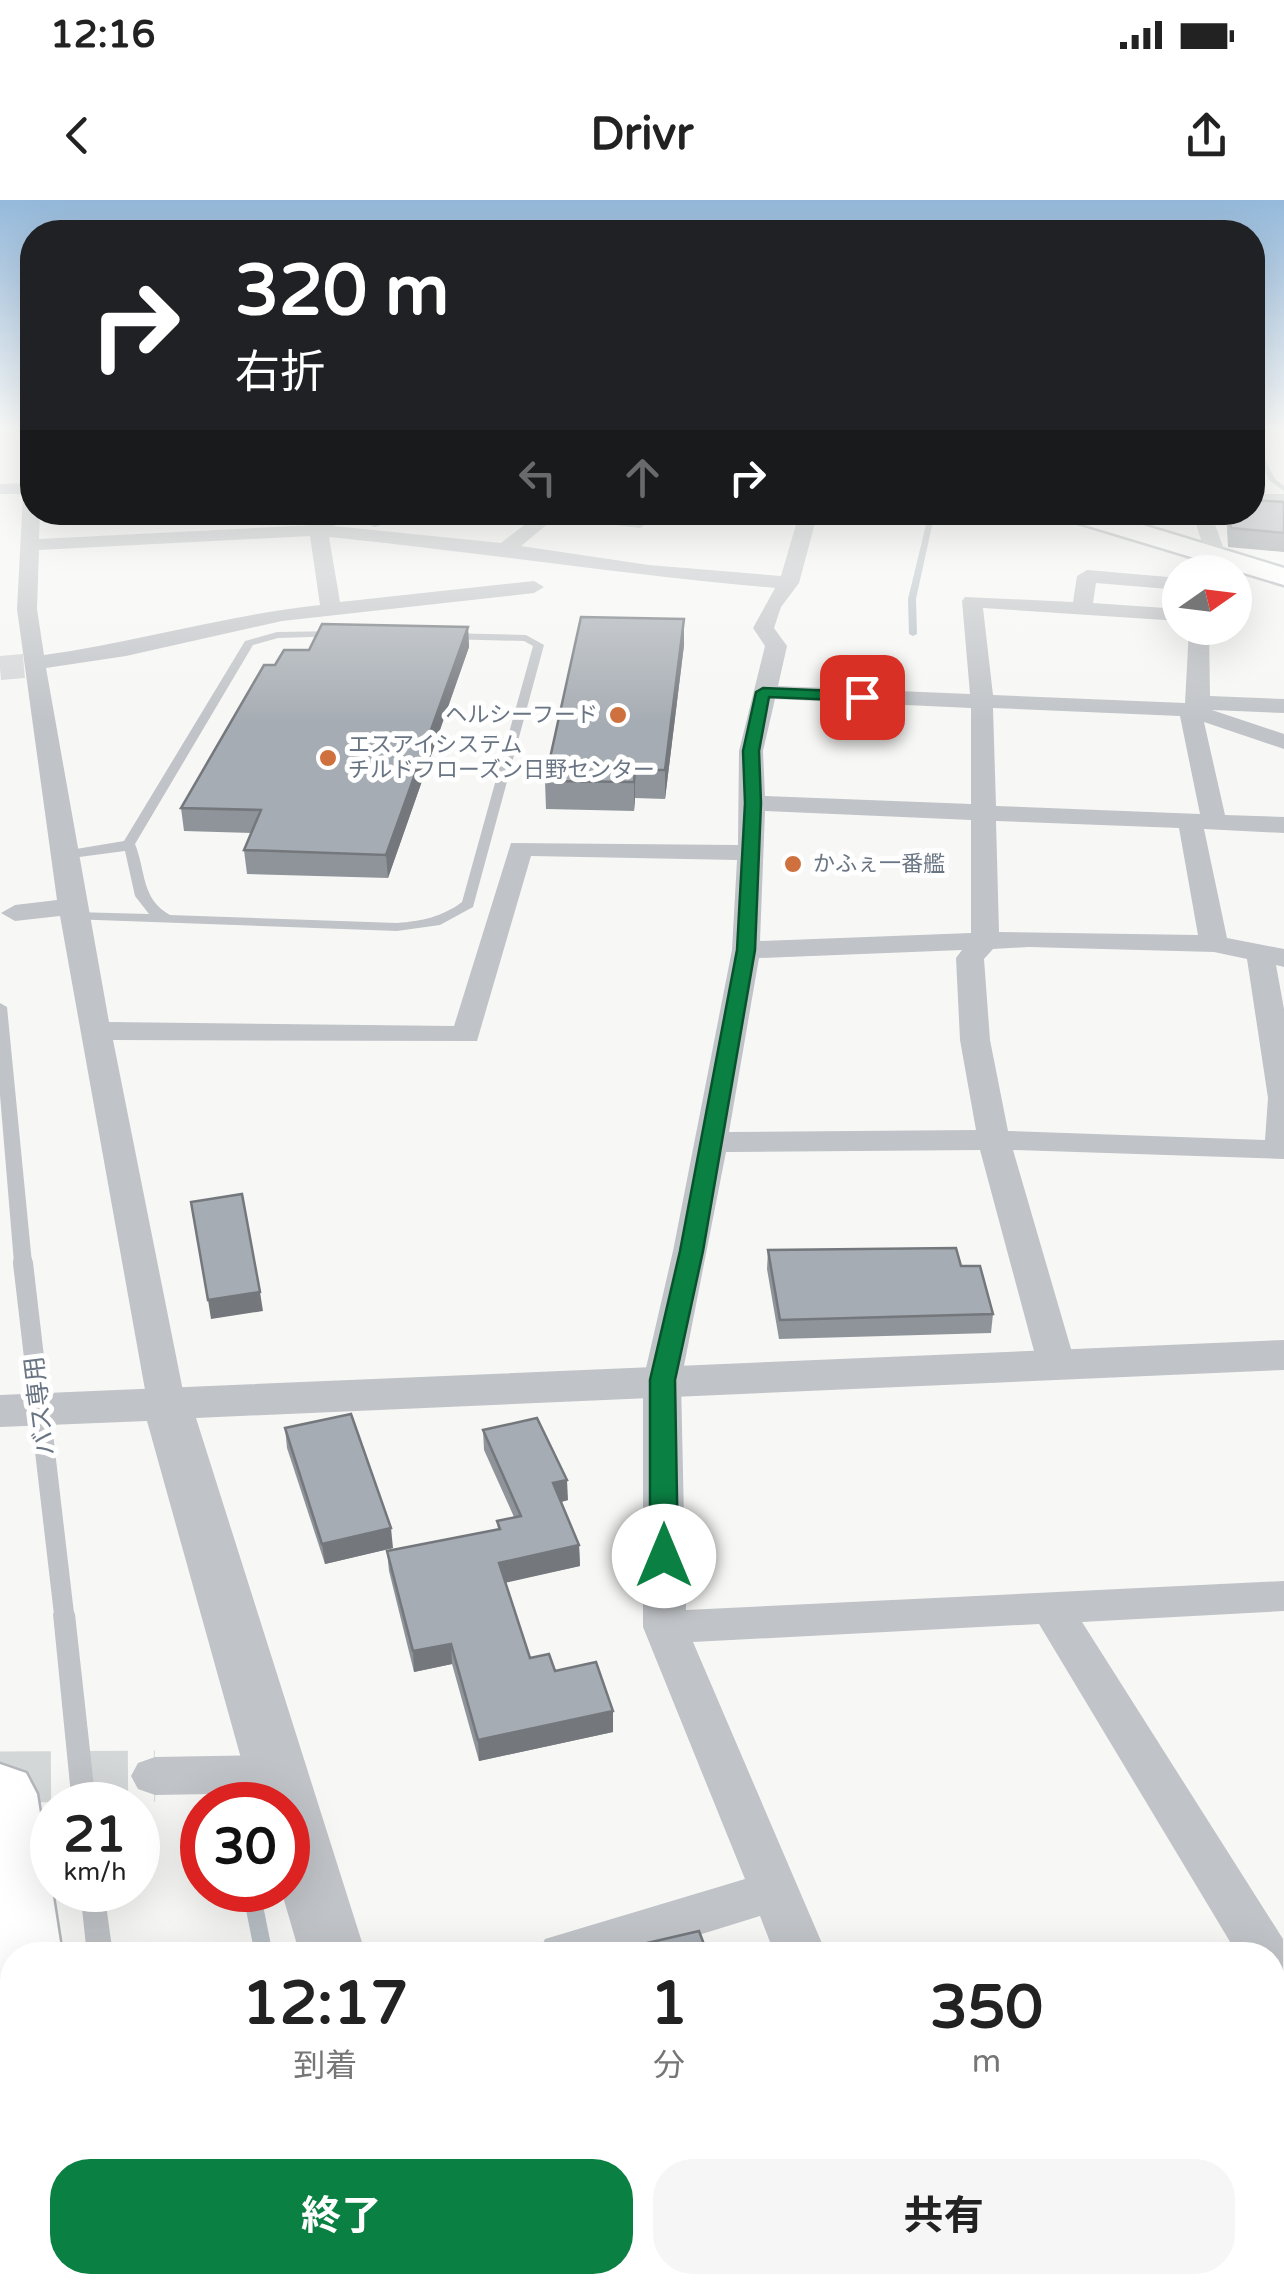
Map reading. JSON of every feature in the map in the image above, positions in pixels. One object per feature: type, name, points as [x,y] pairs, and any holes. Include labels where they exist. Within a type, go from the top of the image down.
[{"type":"highway","points":[[0,1794],[20,1942]]},
{"type":"main road","points":[[1114,528],[1189,555]]},
{"type":"main road","points":[[1252,571],[1284,577]]},
{"type":"street","points":[[30,528],[27,609],[34,663],[73,911],[166,1402],[279,1782]]},
{"type":"street","points":[[504,548],[532,528]]},
{"type":"street","points":[[795,1942],[665,1627],[662,1380],[712,1142],[746,950],[752,853],[751,751],[776,646],[763,628],[766,612],[789,582],[804,546],[806,528]]},
{"type":"street","points":[[1205,528],[1212,555]]},
{"type":"street","points":[[30,545],[318,530],[504,548],[616,567],[789,582]]},
{"type":"street","points":[[318,530],[331,608]]},
{"type":"street","points":[[1082,610],[1087,576],[1162,582]]},
{"type":"street","points":[[34,663],[331,608],[534,588]]},
{"type":"street","points":[[1057,1366],[994,1140],[975,1040],[970,958],[985,941],[982,702],[972,602],[1162,614]]},
{"type":"street","points":[[1198,645],[1194,706],[1214,944]]},
{"type":"street","points":[[763,692],[982,702],[1284,706]]},
{"type":"street","points":[[1194,706],[1284,742]]},
{"type":"street","points":[[753,803],[1284,825]]},
{"type":"street","points":[[96,1030],[466,1036],[520,848],[752,853]]},
{"type":"street","points":[[15,913],[73,911]]},
{"type":"street","points":[[712,1142],[994,1140],[1282,1150],[1283,1100],[1272,955],[1214,944],[985,941],[746,950]]},
{"type":"street","points":[[0,1411],[1284,1356]]},
{"type":"street","points":[[665,1627],[1284,1596]]},
{"type":"street","points":[[1051,1608],[1258,1942]]},
{"type":"street","points":[[155,1776],[192,1782]]},
{"type":"street","points":[[310,1881],[330,1942]]},
{"type":"street","points":[[606,1942],[774,1891]]},
{"type":"lane","points":[[64,856],[129,844],[249,642],[276,635],[354,634]]},
{"type":"lane","points":[[73,911],[397,926],[434,924],[468,904],[539,645],[526,638],[430,636]]},
{"type":"lane","points":[[129,844],[140,897],[151,913],[165,918]]},
{"type":"lane","name":"バス専用","points":[[0,1007],[23,1263],[82,1782]]},
{"type":"lane","points":[[95,1912],[98,1942]]},
{"type":"building","points":[[1231,528],[1284,528],[1284,533]]},
{"type":"building","points":[[581,617],[684,619],[665,770],[635,770],[634,782],[545,781]]},
{"type":"building","name":"エスアイシステム チルドフローズン日野センター","points":[[322,624],[468,627],[386,855],[244,850],[261,810],[181,808],[264,665],[275,665],[284,650],[309,650]]},
{"type":"building","points":[[242,1194],[260,1292],[208,1300],[191,1202]]},
{"type":"building","points":[[956,1248],[961,1266],[980,1266],[993,1314],[780,1320],[768,1250]]},
{"type":"building","points":[[351,1414],[391,1528],[322,1544],[285,1428]]},
{"type":"building","points":[[537,1418],[567,1480],[553,1483],[579,1545],[499,1563],[530,1658],[549,1654],[555,1671],[596,1662],[613,1711],[478,1740],[451,1644],[413,1651],[387,1551],[500,1529],[497,1521],[521,1516],[483,1430]]},
{"type":"building","points":[[699,1931],[703,1942],[652,1942]]},
{"type":"waterway","points":[[913,634],[912,599],[928,528]]},
{"type":"waterway","points":[[255,1912],[261,1942]]},
{"type":"tunnel","points":[[0,668],[35,665]]},
{"type":"tunnel","points":[[0,1777],[155,1776]]},
{"type":"place","name":"ヘルシーフード","points":[[618,715]]},
{"type":"place","name":"エスアイシステム チルドフローズン日野センター","points":[[328,758]]},
{"type":"place","name":"かふぇ一番艦","points":[[793,864]]},
{"type":"route","points":[[664,1556],[662,1380],[692,1251],[746,950],[752,853],[751,751],[763,692],[862,697]]}]
